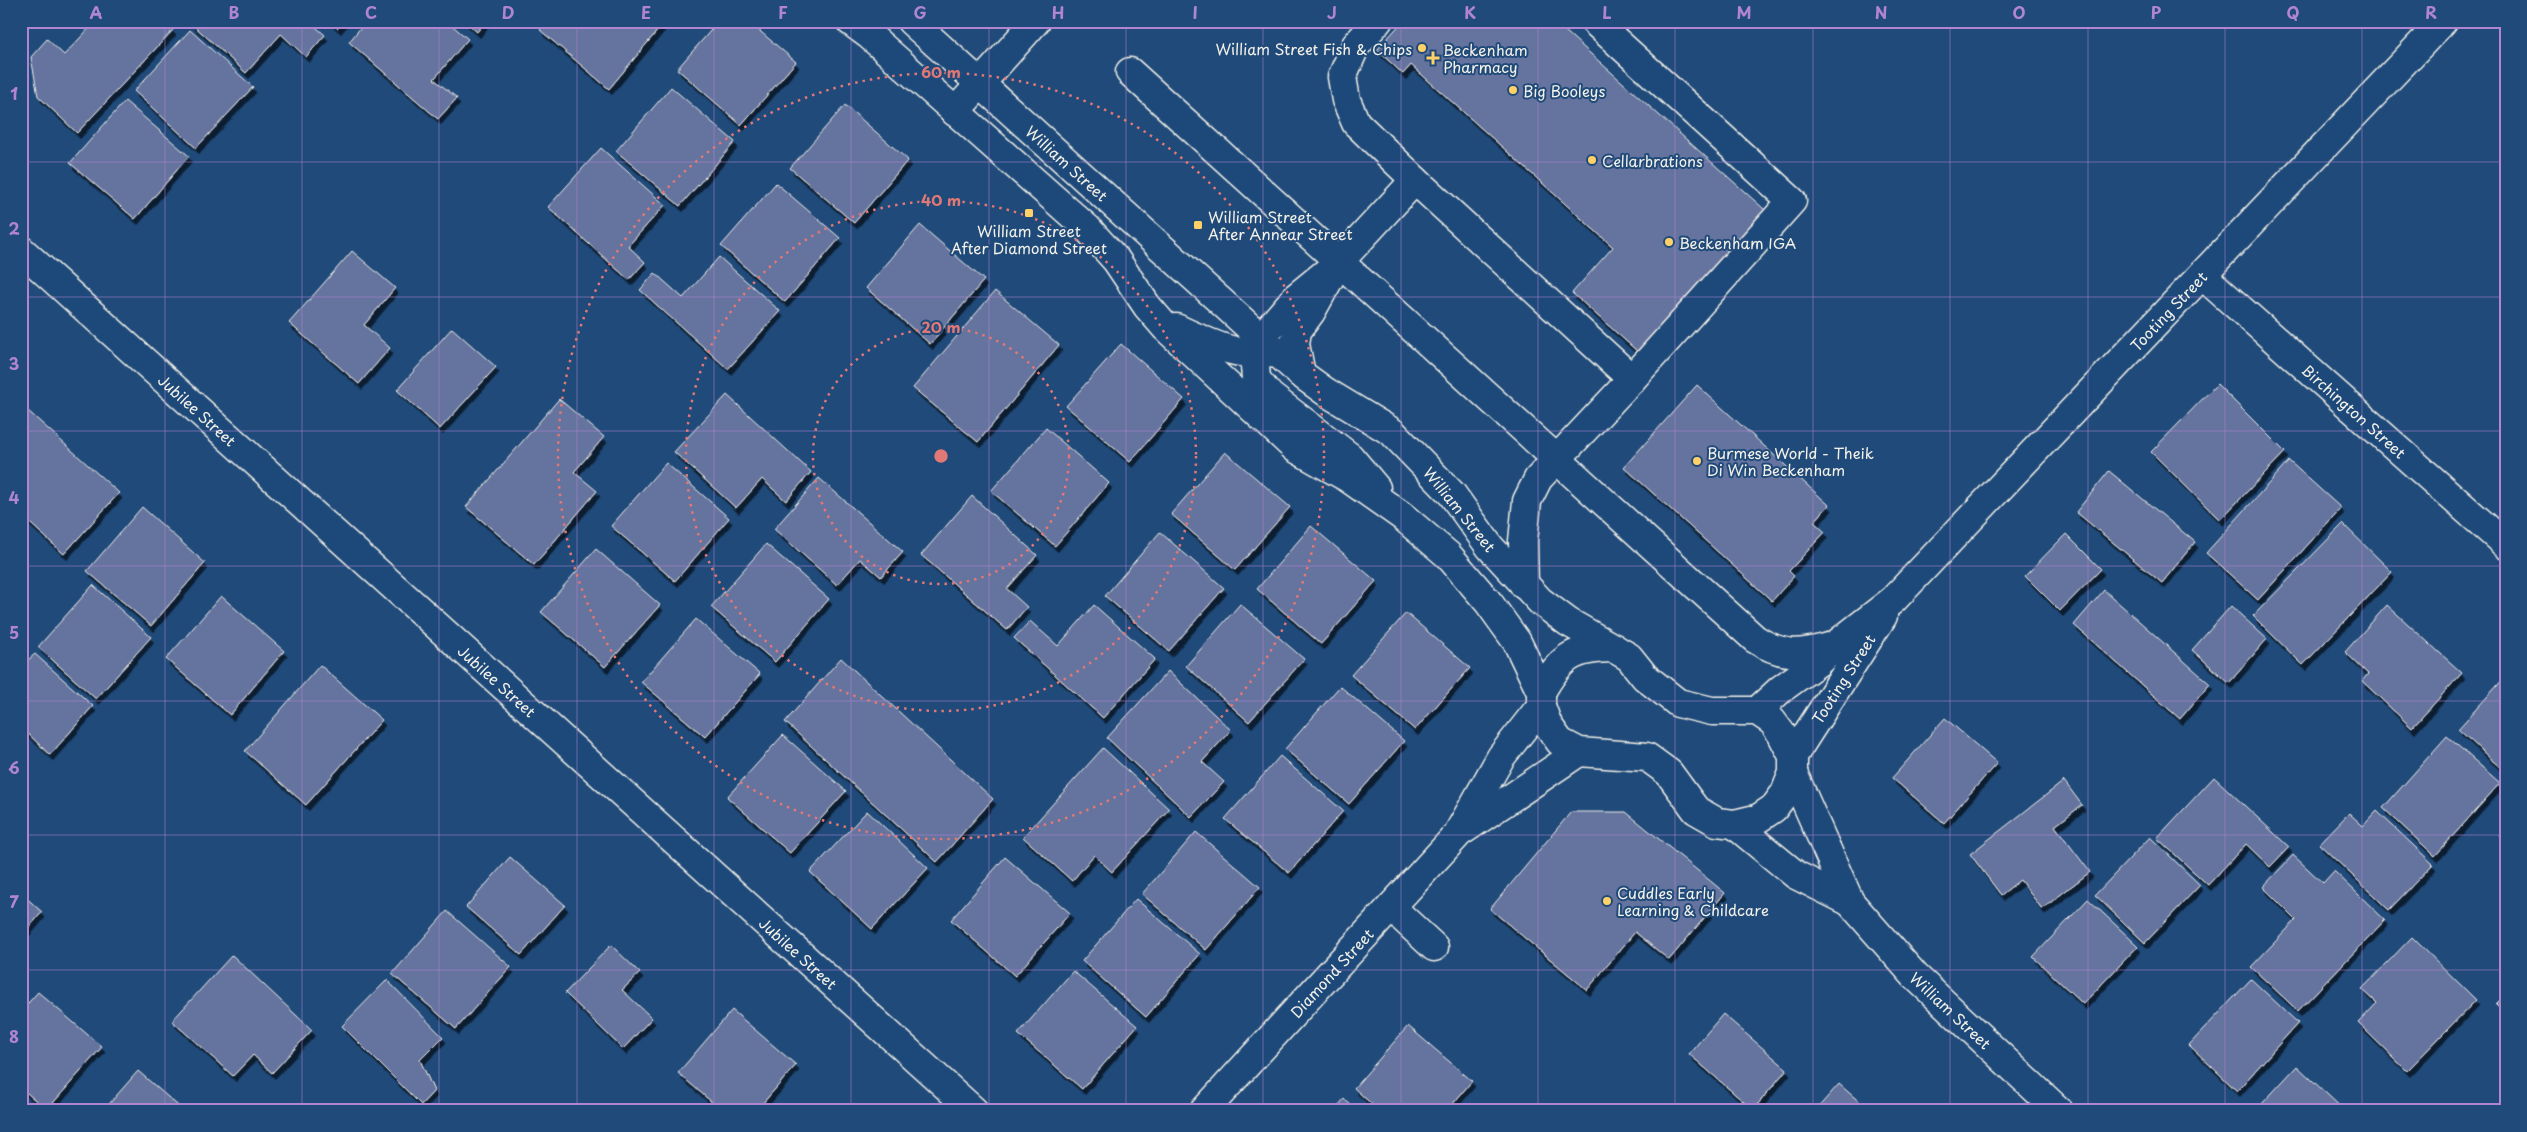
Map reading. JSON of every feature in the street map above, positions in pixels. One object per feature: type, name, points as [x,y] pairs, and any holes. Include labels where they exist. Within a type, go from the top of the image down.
[{"type":"main road","name":"William Street","points":[[850,21],[869,35],[1087,228],[1116,260],[1147,306],[1166,328],[1295,448],[1348,478],[1448,555],[1489,603],[1517,642],[1540,699],[1548,725],[1560,742],[1579,752],[1647,757],[1669,773],[1696,810],[1717,822],[1734,824],[1759,818],[1774,808],[1784,793],[1793,765]]},
{"type":"main road","name":"William Street","points":[[911,21],[1301,374],[1326,392],[1392,432],[1452,494],[1490,547],[1540,601],[1568,622],[1629,657],[1645,677],[1678,703],[1712,711],[1757,711],[1772,721],[1781,733],[1850,902],[1915,976],[2060,1111]]},
{"type":"main road","points":[[955,112],[1036,21]]},
{"type":"main road","points":[[1378,21],[1356,45],[1342,77],[1346,100],[1356,123],[1415,180],[1632,379]]},
{"type":"main road","points":[[1524,585],[1523,541],[1527,501],[1538,479],[1632,379],[1792,201],[1594,21]]},
{"type":"main road","name":"Tooting Street","points":[[1757,711],[1780,689],[1817,663],[1834,646],[1894,600],[2443,21]]},
{"type":"main road","points":[[1130,72],[1755,640],[1771,650],[1787,654],[1812,652],[1834,646]]},
{"type":"main road","points":[[1339,262],[1415,180]]},
{"type":"main road","name":"Jubilee Street","points":[[21,250],[974,1111]]},
{"type":"main road","name":"William Street","points":[[1273,348],[1264,333],[1295,298],[1339,262]]},
{"type":"main road","name":"William Street","points":[[1339,262],[1311,312],[1297,331],[1273,348],[1255,366],[1256,379],[1270,396],[1350,457],[1366,473],[1391,510]]},
{"type":"main road","name":"Birchington Street","points":[[2202,275],[2506,545]]},
{"type":"main road","name":"William Street","points":[[1223,304],[1236,309],[1254,311],[1265,310],[1295,298]]},
{"type":"main road","name":"William Street","points":[[1147,306],[1173,326],[1211,344],[1234,352],[1273,348]]},
{"type":"main road","name":"Tooting Street","points":[[1793,765],[1894,600]]},
{"type":"main road","points":[[1540,699],[1559,664],[1572,655],[1588,648],[1614,648]]},
{"type":"main road","name":"Diamond Street","points":[[1204,1111],[1457,835],[1501,757],[1540,699]]},
{"type":"main road","name":"Diamond Street","points":[[1457,835],[1579,752]]},
{"type":"main road","name":"William Street","points":[[1734,824],[1796,875],[1850,902]]},
{"type":"main road","points":[[1391,907],[1434,947]]},
{"type":"building","points":[[96,21],[164,21],[173,30],[77,133],[38,96],[31,57],[47,39],[64,55]]},
{"type":"building","points":[[195,21],[309,21],[325,35],[306,57],[281,34],[246,73],[192,24]]},
{"type":"building","points":[[330,21],[344,21],[338,28]]},
{"type":"building","points":[[366,21],[447,21],[468,39],[434,79],[457,98],[438,119],[349,42]]},
{"type":"building","points":[[465,21],[486,21],[477,32]]},
{"type":"building","points":[[547,21],[660,21],[663,24],[609,89],[540,30]]},
{"type":"building","points":[[719,21],[748,21],[796,62],[741,125],[677,69]]},
{"type":"building","points":[[1403,21],[1554,21],[1774,218],[1647,360],[1572,293],[1613,247],[1411,65],[1403,74],[1377,50]]},
{"type":"building","points":[[190,30],[253,87],[196,148],[134,91]]},
{"type":"building","points":[[671,87],[735,142],[680,206],[616,151]]},
{"type":"building","points":[[125,101],[189,156],[135,219],[70,163]]},
{"type":"building","points":[[845,105],[908,160],[854,223],[790,168]]},
{"type":"building","points":[[601,148],[665,205],[628,246],[645,262],[629,280],[548,207]]},
{"type":"building","points":[[776,183],[840,238],[785,302],[721,246]]},
{"type":"building","points":[[920,225],[984,280],[930,344],[866,288]]},
{"type":"building","points":[[352,251],[395,288],[364,325],[390,348],[359,384],[289,323]]},
{"type":"building","points":[[719,257],[780,311],[728,369],[640,290],[655,273],[683,298]]},
{"type":"building","points":[[995,291],[1059,345],[978,442],[913,388]]},
{"type":"building","points":[[452,328],[496,367],[440,429],[397,390]]},
{"type":"building","points":[[1121,344],[1184,399],[1130,462],[1066,406]]},
{"type":"building","points":[[2217,384],[2285,452],[2220,520],[2151,452]]},
{"type":"building","points":[[1697,385],[1829,505],[1814,522],[1825,532],[1789,571],[1794,576],[1772,601],[1624,467]]},
{"type":"building","points":[[727,395],[811,472],[786,501],[762,479],[736,508],[674,452]]},
{"type":"building","points":[[559,399],[604,437],[574,472],[597,491],[534,565],[466,507]]},
{"type":"building","points":[[27,410],[119,493],[64,554],[21,515],[21,416]]},
{"type":"building","points":[[1046,428],[1109,483],[1055,546],[991,491]]},
{"type":"building","points":[[1225,452],[1290,507],[1235,570],[1171,514]]},
{"type":"building","points":[[2289,461],[2341,508],[2258,600],[2206,553]]},
{"type":"building","points":[[666,463],[729,518],[675,581],[611,526]]},
{"type":"building","points":[[2109,471],[2195,542],[2162,583],[2076,512]]},
{"type":"building","points":[[819,478],[903,552],[881,577],[860,559],[837,585],[774,529]]},
{"type":"building","points":[[972,496],[1037,555],[1007,589],[1027,607],[1007,630],[921,555]]},
{"type":"building","points":[[142,507],[205,563],[151,626],[87,571]]},
{"type":"building","points":[[2343,524],[2392,572],[2303,665],[2253,616]]},
{"type":"building","points":[[1311,526],[1376,581],[1321,644],[1257,589]]},
{"type":"building","points":[[1160,532],[1224,588],[1169,651],[1105,596]]},
{"type":"building","points":[[2066,534],[2101,569],[2060,611],[2025,576]]},
{"type":"building","points":[[766,544],[829,599],[775,662],[711,607]]},
{"type":"building","points":[[596,549],[660,605],[605,667],[541,612]]},
{"type":"building","points":[[93,585],[151,637],[96,699],[38,647]]},
{"type":"building","points":[[2104,590],[2210,684],[2180,719],[2074,625]]},
{"type":"building","points":[[221,596],[284,651],[230,715],[166,659]]},
{"type":"building","points":[[1240,604],[1304,659],[1249,722],[1186,666]]},
{"type":"building","points":[[1094,605],[1155,659],[1103,718],[1014,638],[1030,621],[1058,646]]},
{"type":"building","points":[[2387,605],[2462,673],[2412,728],[2362,681],[2368,674],[2345,652]]},
{"type":"building","points":[[2231,606],[2267,639],[2229,683],[2192,650]]},
{"type":"building","points":[[1406,613],[1470,668],[1415,730],[1351,675]]},
{"type":"building","points":[[696,619],[760,674],[705,737],[641,682]]},
{"type":"building","points":[[35,654],[93,706],[50,755],[21,727],[21,666]]},
{"type":"building","points":[[841,658],[993,799],[937,862],[785,722]]},
{"type":"building","points":[[320,665],[382,720],[306,805],[245,751]]},
{"type":"building","points":[[1168,671],[1231,730],[1202,762],[1224,782],[1191,817],[1107,738]]},
{"type":"building","points":[[2506,676],[2506,773],[2458,729]]},
{"type":"building","points":[[1340,686],[1404,741],[1349,804],[1285,749]]},
{"type":"building","points":[[1945,718],[1997,763],[1944,823],[1892,778]]},
{"type":"building","points":[[783,735],[846,791],[790,853],[727,797]]},
{"type":"building","points":[[2447,736],[2500,783],[2435,856],[2383,808]]},
{"type":"building","points":[[1103,748],[1169,809],[1112,872],[1094,855],[1072,881],[1023,837]]},
{"type":"building","points":[[1280,756],[1343,811],[1289,873],[1225,819]]},
{"type":"building","points":[[2214,777],[2289,847],[2270,867],[2246,844],[2208,885],[2157,838]]},
{"type":"building","points":[[2064,781],[2082,805],[2055,826],[2090,872],[2042,909],[2020,880],[2001,895],[1970,854]]},
{"type":"building","points":[[867,811],[928,868],[872,929],[810,872]]},
{"type":"building","points":[[2377,811],[2433,864],[2389,910],[2319,844],[2349,813],[2363,826]]},
{"type":"building","name":"Cuddles Early Learning & Childcare","points":[[1571,812],[1626,812],[1725,893],[1669,960],[1635,932],[1587,990],[1490,909]]},
{"type":"building","points":[[2506,830],[2506,842],[2500,836]]},
{"type":"building","points":[[1196,832],[1260,887],[1206,950],[1142,894]]},
{"type":"building","points":[[2150,837],[2200,885],[2145,943],[2095,895]]},
{"type":"building","points":[[2293,855],[2323,883],[2334,871],[2385,920],[2298,1011],[2251,967],[2296,920],[2263,887]]},
{"type":"building","points":[[510,857],[565,905],[521,955],[466,907]]},
{"type":"building","points":[[1005,857],[1070,913],[1015,976],[951,920]]},
{"type":"building","points":[[21,893],[42,912],[21,937]]},
{"type":"building","points":[[1136,899],[1200,954],[1146,1017],[1082,961]]},
{"type":"building","points":[[2088,899],[2138,946],[2083,1004],[2033,957]]},
{"type":"building","points":[[447,911],[511,967],[456,1029],[392,974]]},
{"type":"building","points":[[2412,937],[2476,1000],[2407,1071],[2358,1023],[2377,1003],[2362,989]]},
{"type":"building","points":[[611,945],[640,973],[622,990],[652,1018],[623,1049],[565,993]]},
{"type":"building","points":[[232,955],[312,1030],[272,1073],[253,1055],[233,1076],[172,1021]]},
{"type":"building","points":[[1073,971],[1137,1026],[1082,1089],[1018,1034]]},
{"type":"building","points":[[2251,979],[2298,1023],[2237,1091],[2189,1045]]},
{"type":"building","points":[[387,980],[443,1037],[420,1060],[434,1091],[421,1105],[342,1026]]},
{"type":"building","points":[[38,992],[102,1047],[47,1110],[21,1088],[21,1011]]},
{"type":"building","points":[[2506,994],[2506,1014],[2496,1004]]},
{"type":"building","points":[[732,1010],[796,1065],[756,1111],[722,1111],[678,1073]]},
{"type":"building","points":[[1723,1014],[1787,1069],[1753,1110],[1689,1054]]},
{"type":"building","points":[[1408,1026],[1472,1081],[1447,1111],[1379,1111],[1354,1088]]},
{"type":"building","points":[[2297,1066],[2345,1111],[2265,1111],[2260,1106]]},
{"type":"building","points":[[138,1071],[184,1111],[103,1111]]},
{"type":"building","points":[[1839,1084],[1870,1111],[1815,1111]]},
{"type":"building","points":[[1344,1099],[1358,1111],[1334,1111]]},
{"type":"place","name":"William Street Fish & Chips","points":[[1422,48]]},
{"type":"place","name":"Beckenham Pharmacy","points":[[1433,58]]},
{"type":"place","name":"Big Booleys","points":[[1513,90]]},
{"type":"place","name":"Cellarbrations","points":[[1592,160]]},
{"type":"place","name":"William Street After Diamond Street","points":[[1029,213]]},
{"type":"place","name":"William Street After Annear Street","points":[[1198,225]]},
{"type":"place","name":"Beckenham IGA","points":[[1669,242]]},
{"type":"place","name":"Burmese World - Theik Di Win Beckenham","points":[[1697,461]]},
{"type":"place","name":"Cuddles Early Learning & Childcare","points":[[1607,901]]}]
